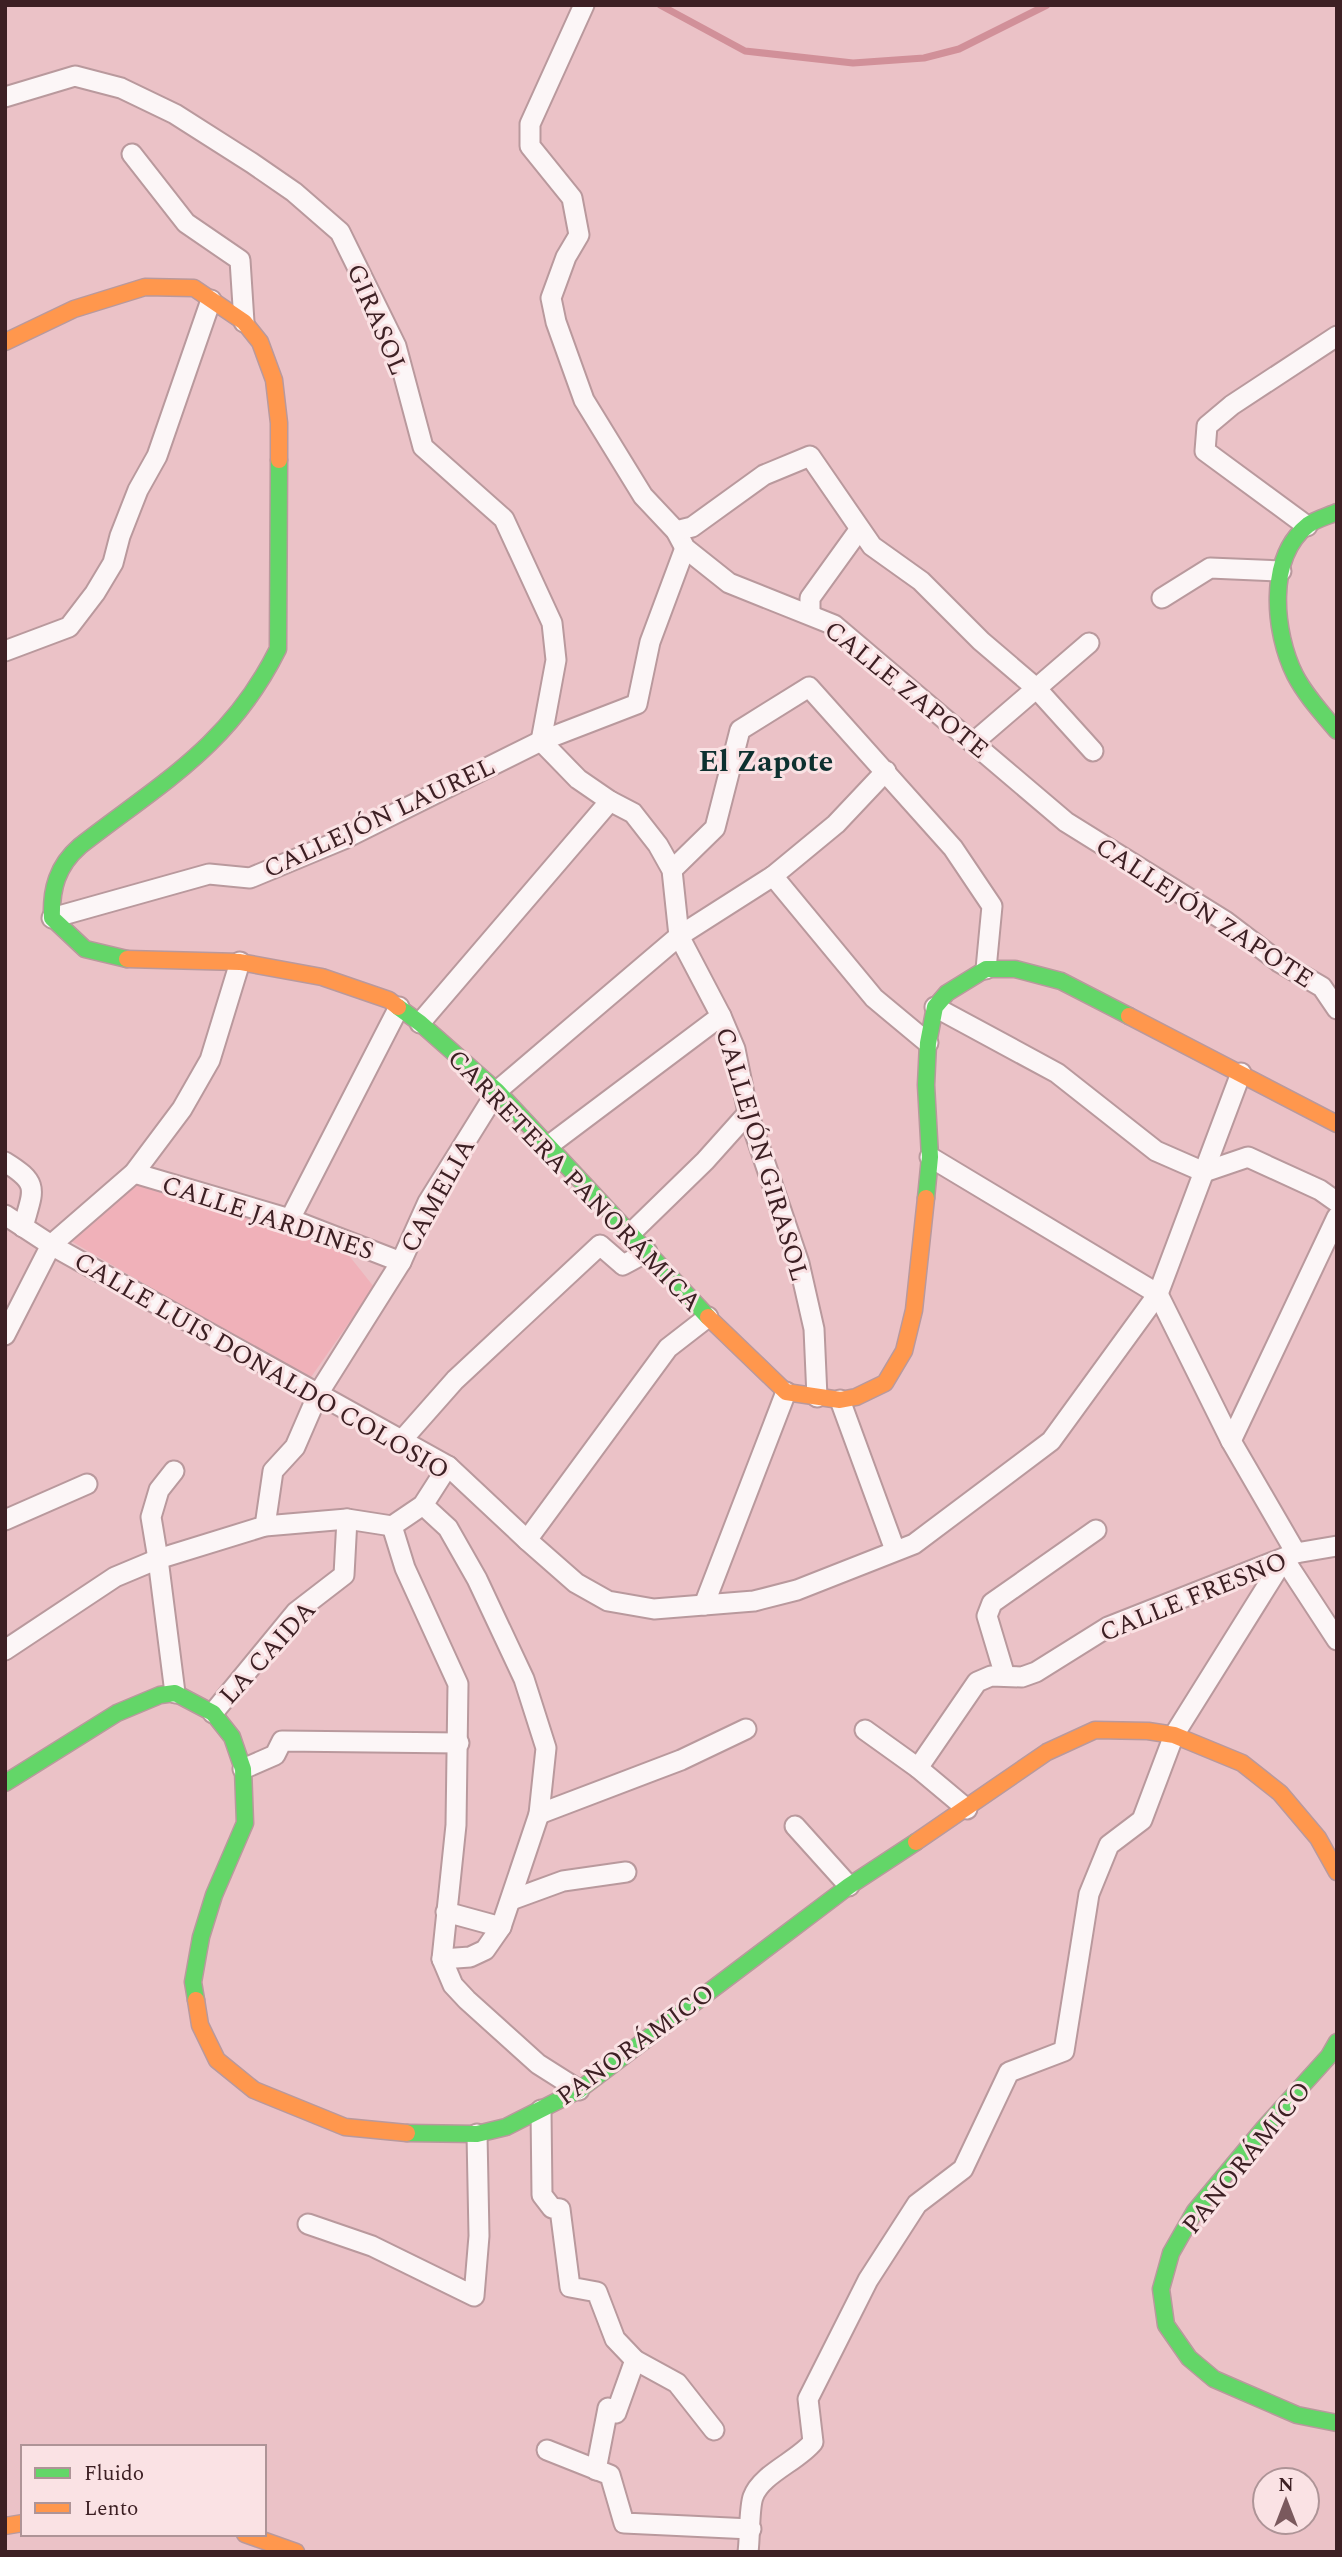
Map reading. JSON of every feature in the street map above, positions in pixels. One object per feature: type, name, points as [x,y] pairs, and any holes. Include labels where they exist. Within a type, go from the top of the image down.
[{"type":"street","name":"CALLE ZAPOTE","points":[[584,5],[530,124],[530,146],[572,198],[579,235],[566,257],[551,298],[556,322],[584,400],[643,496],[681,540],[729,583],[834,625],[1066,822]]},
{"type":"street","name":"GIRASOL","points":[[5,97],[75,76],[121,89],[175,114],[252,163],[294,192],[340,232],[396,346],[424,447],[505,519],[552,623],[556,660],[541,741]]},
{"type":"street","points":[[132,155],[186,223],[240,260],[244,322]]},
{"type":"street","points":[[5,342],[74,309],[145,287],[194,288],[244,322],[260,342],[274,380],[279,423],[278,649],[240,714],[195,761],[69,856],[51,887],[52,918]]},
{"type":"street","points":[[5,651],[69,627],[95,593],[113,563],[120,536],[138,490],[157,456],[211,300]]},
{"type":"street","points":[[1307,526],[1205,451],[1207,426],[1232,404],[1337,336]]},
{"type":"street","points":[[541,741],[637,704],[650,642],[681,540],[692,527],[764,475],[810,456],[872,546],[920,581],[981,641],[1036,688],[1093,751]]},
{"type":"street","points":[[1337,512],[1307,526],[1288,548],[1277,600],[1280,627],[1294,674],[1337,731]]},
{"type":"street","points":[[810,614],[810,598],[859,530]]},
{"type":"street","points":[[1162,598],[1210,568],[1281,571]]},
{"type":"street","points":[[974,742],[1089,643]]},
{"type":"street","points":[[672,870],[715,828],[740,730],[809,687],[953,848],[992,906],[986,968]]},
{"type":"street","name":"CALLEJÓN GIRASOL","points":[[541,741],[578,779],[633,813],[658,845],[672,870],[679,936],[736,1049],[748,1113],[799,1263],[814,1329],[817,1397]]},
{"type":"street","name":"CALLEJÓN LAUREL","points":[[52,918],[209,874],[250,878],[344,839],[541,741]]},
{"type":"street","name":"CAMELIA","points":[[265,1527],[273,1471],[295,1447],[318,1394],[401,1262],[428,1202],[497,1091],[679,936],[773,877],[836,824],[886,771]]},
{"type":"street","points":[[420,1023],[610,801]]},
{"type":"street","name":"CALLEJÓN ZAPOTE","points":[[1066,822],[1225,921],[1279,962],[1322,987],[1337,1009]]},
{"type":"street","points":[[773,877],[874,998],[928,1043]]},
{"type":"street","name":"CARRETERA PANORÁMICA","points":[[52,918],[85,949],[98,953],[125,959],[240,962],[322,978],[389,1000],[420,1023],[497,1091],[708,1317],[786,1392]]},
{"type":"street","points":[[5,1335],[51,1245],[134,1173],[182,1109],[210,1060],[240,962]]},
{"type":"street","points":[[704,1605],[786,1392],[840,1400],[856,1397],[885,1383],[904,1351],[914,1310],[930,1157],[926,1085],[928,1043],[935,1007],[947,993],[986,968],[1015,968],[1061,981],[1337,1124]]},
{"type":"street","points":[[290,1219],[331,1144],[399,1007]]},
{"type":"street","points":[[935,1007],[1058,1073],[1156,1151],[1204,1172],[1248,1157],[1320,1191],[1337,1202]]},
{"type":"street","points":[[548,1146],[721,1016]]},
{"type":"street","name":"CALLE LUIS DONALDO COLOSIO","points":[[5,1215],[51,1245],[448,1466],[576,1583],[608,1601],[654,1609],[754,1601],[797,1590],[914,1544],[1051,1441],[1158,1294],[1241,1073]]},
{"type":"street","points":[[630,1234],[705,1161],[748,1113]]},
{"type":"street","points":[[930,1157],[1158,1294],[1290,1556],[1337,1640]]},
{"type":"street","points":[[5,1162],[27,1176],[33,1191],[23,1227]]},
{"type":"street","name":"CALLE JARDINES","points":[[134,1173],[290,1219],[401,1262]]},
{"type":"street","points":[[1231,1441],[1337,1217]]},
{"type":"street","points":[[402,1440],[455,1380],[600,1245],[623,1265],[647,1252]]},
{"type":"street","points":[[527,1540],[668,1349],[708,1317]]},
{"type":"street","points":[[840,1400],[895,1550]]},
{"type":"street","points":[[5,1650],[115,1577],[158,1559],[265,1527],[347,1519],[393,1526],[423,1505],[448,1466]]},
{"type":"street","points":[[5,1783],[117,1713],[160,1695],[175,1693],[151,1517],[159,1490],[174,1471]]},
{"type":"street","points":[[5,1520],[87,1484]]},
{"type":"street","points":[[423,1505],[448,1528],[488,1601],[524,1679],[546,1748],[539,1814],[501,1927],[485,1950],[470,1957],[442,1959]]},
{"type":"street","name":"LA CAIDA","points":[[213,1713],[296,1612],[344,1574],[347,1519]]},
{"type":"street","points":[[393,1526],[405,1568],[458,1684],[456,1825],[442,1959],[453,1985],[467,2000],[538,2064],[579,2090]]},
{"type":"street","points":[[1005,1676],[987,1616],[992,1603],[1096,1530]]},
{"type":"street","name":"CALLE FRESNO","points":[[918,1768],[977,1682],[990,1675],[1022,1677],[1036,1672],[1108,1627],[1290,1556],[1337,1546]]},
{"type":"street","points":[[748,2552],[753,2497],[762,2483],[807,2450],[813,2442],[808,2399],[868,2280],[917,2204],[963,2169],[1009,2072],[1064,2051],[1089,1894],[1109,1845],[1142,1820],[1174,1735],[1290,1556]]},
{"type":"street","name":"PANORÁMICO","points":[[175,1693],[213,1713],[232,1737],[243,1769],[245,1823],[232,1860],[214,1895],[201,1937],[193,1982],[200,2025],[217,2060],[254,2090],[345,2127],[395,2133],[477,2134],[506,2127],[579,2090],[849,1886],[967,1809],[1047,1752],[1095,1730],[1149,1731],[1174,1735],[1242,1763],[1280,1793],[1318,1838],[1337,1872]]},
{"type":"street","points":[[539,1814],[681,1760],[746,1729]]},
{"type":"street","points":[[865,1730],[918,1768],[967,1809]]},
{"type":"street","points":[[243,1769],[275,1755],[282,1741],[459,1743]]},
{"type":"street","points":[[795,1826],[849,1886]]},
{"type":"street","points":[[511,1900],[563,1881],[626,1872]]},
{"type":"street","points":[[446,1912],[501,1927]]},
{"type":"street","name":"PANORÁMICO","points":[[1337,2042],[1329,2056],[1195,2211],[1171,2253],[1161,2289],[1166,2325],[1189,2358],[1214,2379],[1297,2415],[1337,2423]]},
{"type":"street","points":[[541,2110],[542,2195],[552,2208],[560,2209],[570,2287],[597,2292],[615,2339],[635,2360],[677,2383],[714,2430]]},
{"type":"street","points":[[308,2224],[372,2246],[474,2296],[479,2236],[477,2134]]},
{"type":"street","points":[[596,2470],[608,2408],[616,2413],[635,2360]]},
{"type":"street","points":[[547,2450],[610,2475],[624,2523],[751,2529]]},
{"type":"street","points":[[251,2536],[296,2552]]},
{"type":"shaded area","points":[[134,1184],[339,1243],[374,1287],[309,1380],[71,1241]]},
{"type":"waterway","points":[[660,5],[745,51],[853,63],[924,58],[959,49],[1047,5]]},
{"type":"traffic: fast","points":[[127,959],[85,949],[52,918],[54,888],[61,870],[80,846],[166,782],[216,737],[259,683],[278,649],[279,460]]},
{"type":"traffic: fast","points":[[1337,512],[1311,523],[1295,539],[1285,556],[1278,597],[1282,638],[1295,675],[1337,731]]},
{"type":"traffic: fast","points":[[926,1198],[930,1157],[926,1085],[928,1043],[935,1007],[947,993],[986,969],[1015,969],[1061,981],[1129,1016]]},
{"type":"traffic: fast","points":[[398,1007],[497,1091],[708,1317]]},
{"type":"traffic: fast","points":[[5,1783],[117,1713],[160,1695],[175,1693],[213,1713],[232,1737],[243,1769],[245,1823],[214,1895],[201,1937],[193,1982],[196,2000]]},
{"type":"traffic: fast","points":[[407,2133],[477,2134],[506,2127],[579,2090],[849,1886],[916,1842]]},
{"type":"traffic: fast","points":[[1337,2042],[1329,2056],[1195,2211],[1171,2253],[1161,2289],[1166,2325],[1189,2358],[1214,2379],[1297,2415],[1337,2423]]},
{"type":"traffic: slow","points":[[5,342],[74,309],[145,287],[194,288],[244,322],[260,342],[274,380],[279,423],[279,460]]},
{"type":"traffic: slow","points":[[127,959],[240,962],[322,977],[389,1000],[398,1007]]},
{"type":"traffic: slow","points":[[1129,1016],[1337,1124]]},
{"type":"traffic: slow","points":[[708,1317],[786,1392],[840,1400],[856,1397],[885,1383],[904,1351],[914,1310],[926,1198]]},
{"type":"traffic: slow","points":[[916,1842],[1047,1752],[1095,1730],[1148,1731],[1174,1735],[1242,1763],[1280,1793],[1318,1838],[1337,1872]]},
{"type":"traffic: slow","points":[[196,2000],[200,2025],[217,2060],[254,2090],[345,2127],[407,2133]]},
{"type":"traffic: slow","points":[[5,2526],[21,2523]]},
{"type":"traffic: slow","points":[[251,2536],[296,2552]]},
{"type":"district","name":"El Zapote","points":[[766,761]]}]
